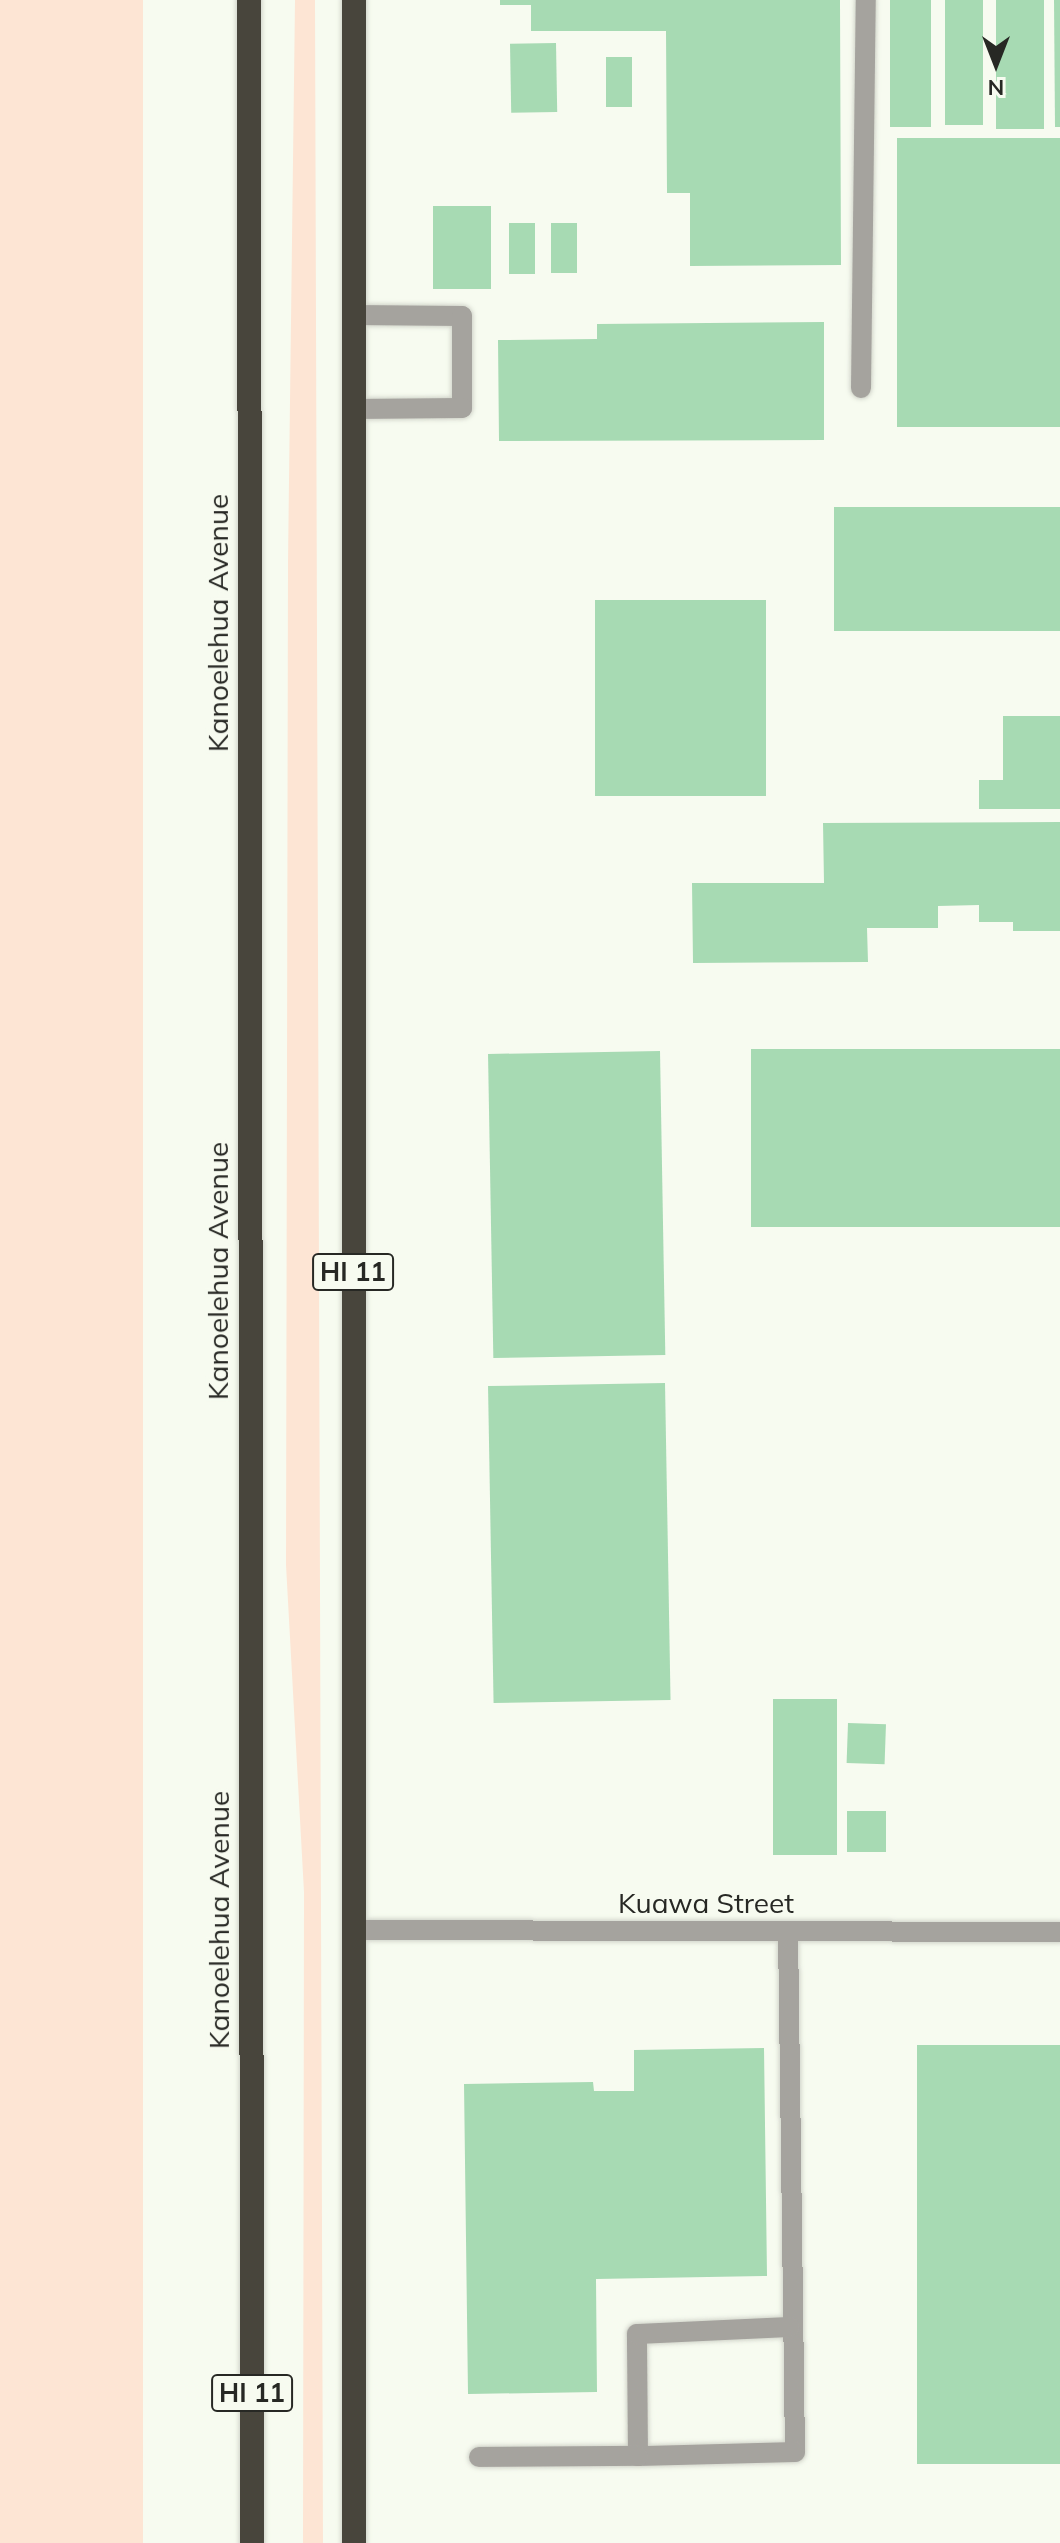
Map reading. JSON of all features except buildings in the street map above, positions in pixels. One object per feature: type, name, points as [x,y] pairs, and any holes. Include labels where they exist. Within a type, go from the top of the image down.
[{"type":"highway","name":"Kanoelehua Avenue","points":[[249,0],[252,2543]]},
{"type":"highway","name":"HI 11","points":[[354,0],[354,2543]]},
{"type":"street","points":[[861,388],[866,0]]},
{"type":"street","points":[[354,315],[462,316],[462,408],[354,409]]},
{"type":"street","name":"Kuawa Street","points":[[352,1930],[1060,1932]]},
{"type":"street","points":[[479,2457],[795,2452],[790,2327],[788,1931]]},
{"type":"street","points":[[638,2456],[637,2334],[790,2327]]},
{"type":"shaded area","points":[[0,0],[143,0],[143,2543],[0,2543]]},
{"type":"shaded area","points":[[295,0],[315,0],[323,2543],[303,2543],[304,1892],[286,1565],[288,562]]}]
